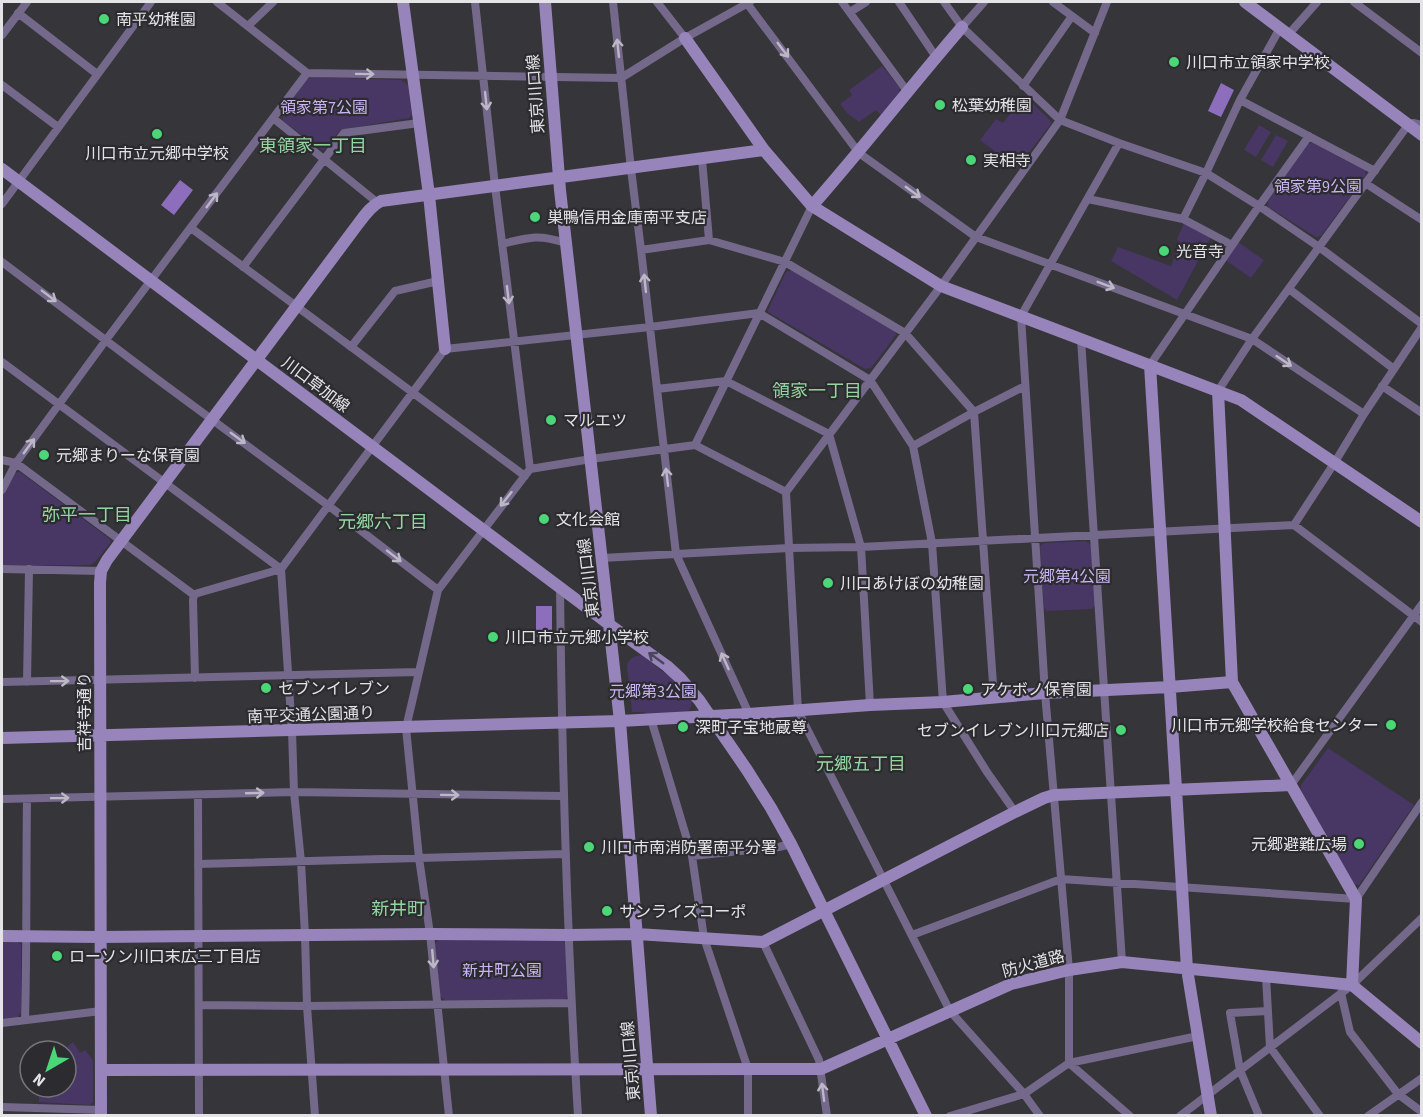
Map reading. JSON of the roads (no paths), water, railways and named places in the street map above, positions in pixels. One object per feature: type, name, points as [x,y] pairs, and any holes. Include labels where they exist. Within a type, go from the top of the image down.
[{"type":"street","points":[[2,35],[27,2]]},
{"type":"street","points":[[2,204],[152,2]]},
{"type":"street","points":[[217,2],[307,73],[621,78],[748,2],[859,153],[976,237],[1252,339],[1364,414]]},
{"type":"street","points":[[248,26],[273,2]]},
{"type":"street","points":[[194,595],[281,569],[445,349],[429,195],[403,2]]},
{"type":"street","points":[[475,2],[527,472]]},
{"type":"street","name":"東京川口線","points":[[545,2],[558,178],[620,722],[651,1116]]},
{"type":"street","points":[[613,2],[676,554],[749,714]]},
{"type":"street","points":[[657,2],[764,150],[812,206],[941,286],[1241,400],[1422,522]]},
{"type":"street","points":[[842,2],[907,91]]},
{"type":"street","points":[[850,12],[866,2]]},
{"type":"street","points":[[899,2],[936,57]]},
{"type":"street","points":[[944,2],[962,27],[1060,120],[1206,173],[1319,247],[1422,325],[1294,525]]},
{"type":"street","points":[[695,445],[812,206],[984,2]]},
{"type":"street","points":[[1053,2],[1095,33]]},
{"type":"street","points":[[1040,1116],[1024,1094],[950,1011],[798,711],[786,492],[941,286],[1060,120],[1107,2]]},
{"type":"street","points":[[1245,2],[1422,135]]},
{"type":"street","points":[[1183,219],[1240,100],[1284,32],[1317,2]]},
{"type":"street","points":[[1354,2],[1422,53]]},
{"type":"street","points":[[18,13],[97,74]]},
{"type":"street","points":[[1023,86],[1072,16]]},
{"type":"street","points":[[2,490],[16,463],[307,73]]},
{"type":"street","points":[[2,85],[58,127]]},
{"type":"street","points":[[1240,100],[1375,171]]},
{"type":"street","points":[[273,118],[378,203]]},
{"type":"street","points":[[243,267],[344,133],[419,123]]},
{"type":"street","points":[[1356,899],[1232,682],[1218,391],[1252,339],[1408,125],[1413,123],[1422,125]]},
{"type":"street","points":[[1211,1116],[1187,969],[1150,365],[1309,136]]},
{"type":"street","points":[[1119,143],[1021,316],[1045,693],[1069,970],[1070,1063],[1130,1116]]},
{"type":"street","points":[[2,569],[101,571],[106,560],[358,224],[371,208],[381,201],[764,150]]},
{"type":"street","points":[[702,159],[709,240]]},
{"type":"street","name":"川口草加線","points":[[2,169],[680,678],[699,700],[771,808],[926,1116]]},
{"type":"street","points":[[1365,183],[1422,220]]},
{"type":"street","points":[[1088,199],[1183,219],[1232,245]]},
{"type":"street","points":[[191,228],[413,393],[527,472]]},
{"type":"street","points":[[502,244],[534,236],[566,243]]},
{"type":"street","points":[[641,250],[709,240],[785,262],[905,333],[974,412],[994,698]]},
{"type":"street","points":[[2,261],[438,590]]},
{"type":"street","points":[[351,347],[395,291],[438,280]]},
{"type":"street","points":[[1289,289],[1394,369]]},
{"type":"street","points":[[445,349],[514,343],[759,313],[870,380],[913,446],[932,543],[944,702],[987,772],[1015,812]]},
{"type":"street","points":[[1081,339],[1122,962]]},
{"type":"street","points":[[2,362],[281,569],[315,1116]]},
{"type":"street","points":[[657,389],[726,381],[829,434],[861,547],[870,705]]},
{"type":"street","points":[[913,446],[1025,386]]},
{"type":"street","points":[[1382,386],[1422,413]]},
{"type":"street","points":[[449,1116],[406,728],[438,590],[527,472],[591,459],[695,445],[786,492]]},
{"type":"street","points":[[2,460],[16,463],[194,595]]},
{"type":"street","points":[[602,558],[1294,525],[1422,622]]},
{"type":"street","points":[[27,682],[29,569]]},
{"type":"street","name":"吉祥寺通り","points":[[101,571],[101,1113]]},
{"type":"street","points":[[560,588],[563,796],[578,1116]]},
{"type":"street","points":[[194,595],[195,678]]},
{"type":"street","points":[[1291,784],[1422,604]]},
{"type":"street","points":[[2,682],[418,672]]},
{"type":"street","name":"南平交通公園通り","points":[[2,738],[620,722],[1232,682]]},
{"type":"street","points":[[651,719],[692,856],[704,938],[748,1069],[748,1116]]},
{"type":"street","points":[[2,936],[636,934],[763,942],[1015,812],[1054,795],[1291,784]]},
{"type":"street","points":[[2,799],[294,792],[563,796]]},
{"type":"street","points":[[198,795],[199,1116]]},
{"type":"street","points":[[25,1020],[27,799]]},
{"type":"street","points":[[1352,985],[1356,899],[1421,805]]},
{"type":"street","points":[[692,856],[791,844]]},
{"type":"street","points":[[198,864],[566,854]]},
{"type":"street","points":[[912,935],[1061,879],[1356,899]]},
{"type":"street","points":[[1180,1116],[1352,985],[1422,918]]},
{"type":"street","points":[[763,942],[819,1060],[826,1116]]},
{"type":"street","name":"防火道路","points":[[101,1070],[820,1069],[1011,984],[1069,970],[1122,962],[1352,985]]},
{"type":"street","points":[[1266,976],[1270,1047],[1320,1116]]},
{"type":"street","points":[[1352,985],[1422,1043]]},
{"type":"street","points":[[1341,993],[1350,1032],[1398,1094],[1422,1112]]},
{"type":"street","points":[[199,1005],[571,1003]]},
{"type":"street","points":[[2,1023],[101,1011]]},
{"type":"street","points":[[1259,1116],[1240,1070],[1230,1013],[1268,1011]]},
{"type":"street","points":[[950,1116],[1024,1094],[1070,1063],[1198,1036]]},
{"type":"street","points":[[1368,1116],[1422,1078]]},
{"type":"street","points":[[2,1107],[22,1112],[101,1113]]},
{"type":"place","name":"南平幼稚園","points":[[104,19]]},
{"type":"place","name":"川口市立領家中学校","points":[[1174,62]]},
{"type":"place","name":"松葉幼稚園","points":[[940,105]]},
{"type":"place","name":"川口市立元郷中学校","points":[[157,134]]},
{"type":"place","name":"実相寺","points":[[971,160]]},
{"type":"place","name":"巣鴨信用金庫南平支店","points":[[535,217]]},
{"type":"place","name":"光音寺","points":[[1164,251]]},
{"type":"place","name":"マルエツ","points":[[551,420]]},
{"type":"place","name":"元郷まりーな保育園","points":[[44,455]]},
{"type":"place","name":"文化会館","points":[[544,519]]},
{"type":"place","name":"川口あけぼの幼稚園","points":[[828,583]]},
{"type":"place","name":"川口市立元郷小学校","points":[[493,637]]},
{"type":"place","name":"セブンイレブン","points":[[266,688]]},
{"type":"place","name":"アケボノ保育園","points":[[968,689]]},
{"type":"place","name":"川口市元郷学校給食センター","points":[[1391,725]]},
{"type":"place","name":"深町子宝地蔵尊","points":[[683,727]]},
{"type":"place","name":"セブンイレブン川口元郷店","points":[[1121,730]]},
{"type":"place","name":"元郷避難広場","points":[[1359,844]]},
{"type":"place","name":"川口市南消防署南平分署","points":[[589,847]]},
{"type":"place","name":"サンライズコーポ","points":[[607,911]]},
{"type":"place","name":"ローソン川口末広三丁目店","points":[[57,956]]},
{"type":"district","name":"東領家一丁目","points":[[313,146]]},
{"type":"district","name":"領家一丁目","points":[[817,391]]},
{"type":"district","name":"弥平一丁目","points":[[87,515]]},
{"type":"district","name":"元郷六丁目","points":[[383,522]]},
{"type":"district","name":"元郷五丁目","points":[[861,764]]},
{"type":"district","name":"新井町","points":[[398,909]]},
{"type":"park label","name":"領家第7公園","points":[[324,107]]},
{"type":"park label","name":"領家第9公園","points":[[1318,186]]},
{"type":"park label","name":"元郷第4公園","points":[[1067,576]]},
{"type":"park label","name":"元郷第3公園","points":[[653,691]]},
{"type":"park label","name":"新井町公園","points":[[502,970]]}]
